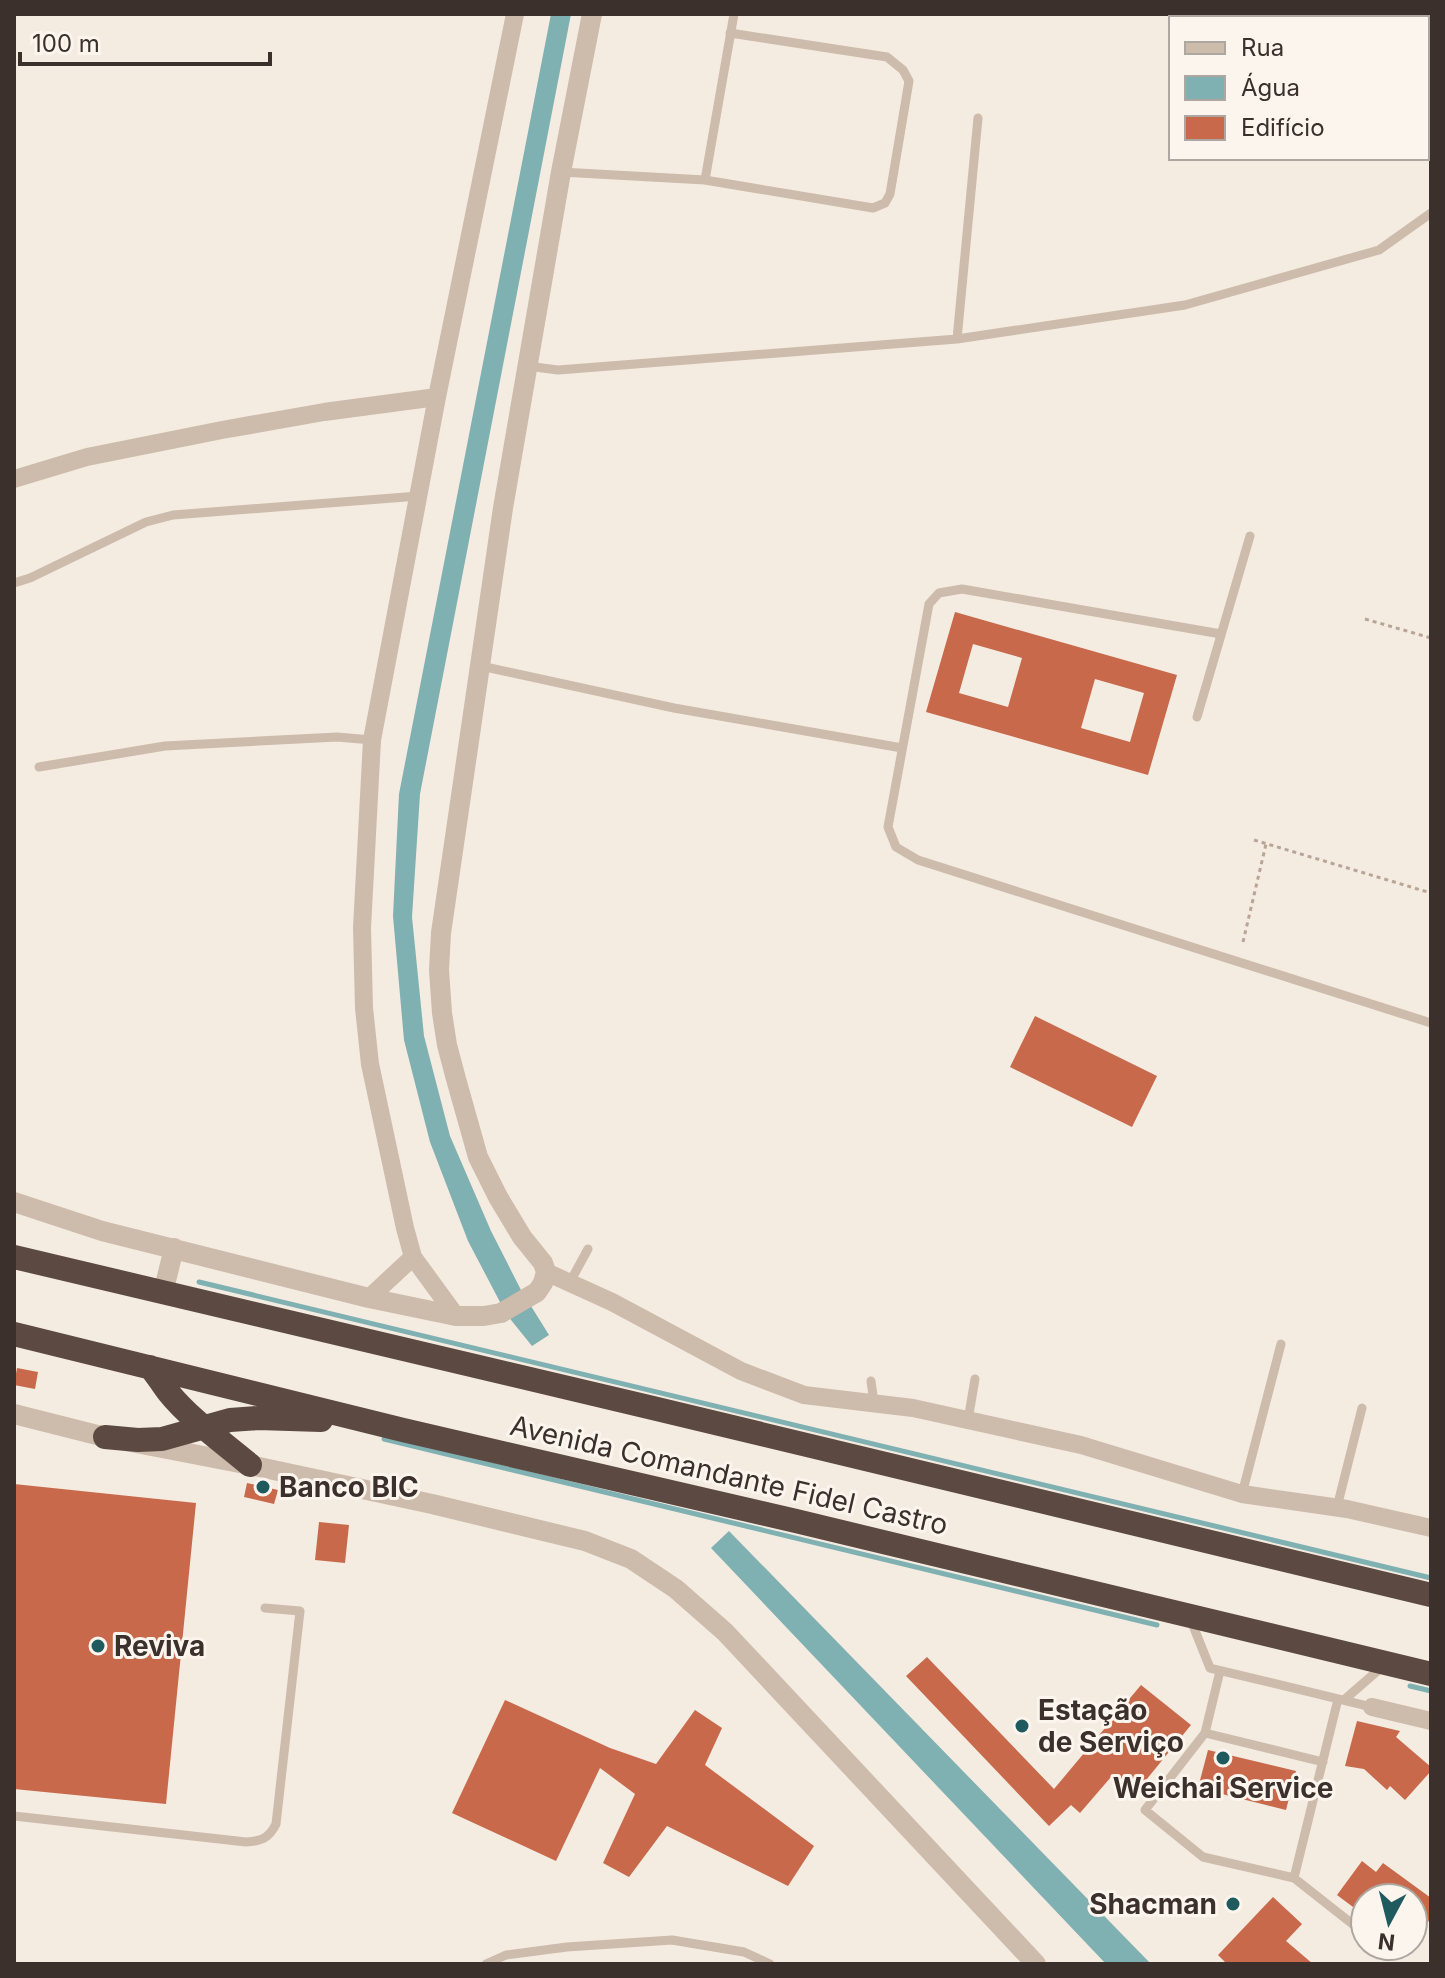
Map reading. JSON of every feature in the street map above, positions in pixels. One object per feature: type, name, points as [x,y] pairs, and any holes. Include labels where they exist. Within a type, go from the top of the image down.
[{"type":"highway","name":"Avenida Comandante Fidel Castro","points":[[14,1257],[1431,1595]]},
{"type":"highway","name":"Avenida Comandante Fidel Castro","points":[[14,1334],[403,1430],[1431,1674]]},
{"type":"highway","points":[[138,1440],[151,1436],[166,1424],[169,1416],[168,1392],[150,1367]]},
{"type":"highway","points":[[168,1392],[250,1465]]},
{"type":"highway","points":[[105,1437],[162,1439],[230,1420],[258,1418],[331,1421],[403,1430]]},
{"type":"street","points":[[456,1316],[413,1257],[370,1064],[364,1008],[362,928],[372,740],[437,397],[515,14]]},
{"type":"street","points":[[14,1202],[102,1231],[369,1298],[456,1316],[501,1313],[537,1292],[543,1283],[546,1272],[543,1263],[522,1237],[478,1157],[447,1045],[439,970],[441,933],[527,366],[592,14]]},
{"type":"street","points":[[14,479],[87,457],[222,430],[437,397]]},
{"type":"street","points":[[163,1293],[174,1248]]},
{"type":"street","points":[[369,1298],[413,1257]]},
{"type":"street","points":[[546,1272],[612,1302],[741,1371],[804,1395],[913,1408],[1081,1445],[1242,1494],[1337,1507],[1431,1528]]},
{"type":"street","points":[[14,1414],[105,1437],[432,1504],[585,1541],[631,1559],[676,1589],[725,1632],[1036,1964]]},
{"type":"street","points":[[1372,1707],[1431,1721]]},
{"type":"lane","points":[[705,180],[734,14]]},
{"type":"lane","points":[[561,172],[705,180],[873,208],[885,203],[890,194],[909,81],[903,70],[887,57],[730,33]]},
{"type":"lane","points":[[957,339],[978,118]]},
{"type":"lane","points":[[527,366],[558,370],[957,339],[1185,305],[1379,250],[1431,213]]},
{"type":"lane","points":[[14,583],[146,522],[173,515],[419,496]]},
{"type":"lane","points":[[1197,717],[1250,536]]},
{"type":"lane","points":[[1221,634],[962,589],[939,593],[929,604],[888,827],[896,847],[918,860],[1431,1023]]},
{"type":"lane","points":[[480,666],[674,708],[902,748]]},
{"type":"lane","points":[[39,767],[165,746],[337,737],[372,740]]},
{"type":"lane","points":[[570,1282],[588,1249]]},
{"type":"lane","points":[[1242,1494],[1281,1344]]},
{"type":"lane","points":[[968,1420],[975,1379]]},
{"type":"lane","points":[[871,1381],[874,1403]]},
{"type":"lane","points":[[1337,1507],[1362,1408]]},
{"type":"lane","points":[[14,1816],[246,1842],[260,1841],[270,1835],[276,1824],[300,1611],[265,1608]]},
{"type":"lane","points":[[1189,1615],[1210,1668],[1372,1707]]},
{"type":"lane","points":[[1294,1878],[1341,1700],[1386,1663]]},
{"type":"lane","points":[[1220,1671],[1205,1733],[1145,1810],[1203,1857],[1294,1878],[1349,1921]]},
{"type":"lane","points":[[1205,1733],[1323,1762]]},
{"type":"lane","points":[[486,1964],[506,1955],[567,1947],[672,1940],[744,1952],[770,1964]]},
{"type":"path","points":[[1365,619],[1431,638]]},
{"type":"path","points":[[1254,840],[1431,893]]},
{"type":"path","points":[[1243,942],[1266,844]]},
{"type":"water","points":[[551,14],[571,14],[420,794],[412,917],[424,1036],[450,1136],[491,1231],[521,1290],[549,1335],[532,1346],[500,1302],[468,1241],[430,1142],[404,1040],[393,916],[399,794]]},
{"type":"water","points":[[729,1531],[1151,1964],[1106,1964],[711,1548]]},
{"type":"building","points":[[955,612],[1177,675],[1148,775],[926,712]],"holes":[[[973,644],[1022,658],[1008,707],[959,693]],[[1095,679],[1144,693],[1130,742],[1081,728]]]},
{"type":"building","points":[[1035,1016],[1157,1076],[1132,1127],[1010,1067]]},
{"type":"building","points":[[17,1368],[38,1372],[35,1389],[14,1385]]},
{"type":"building","points":[[247,1483],[278,1490],[274,1504],[244,1497]]},
{"type":"building","name":"Reviva","points":[[14,1484],[196,1503],[166,1804],[14,1789]]},
{"type":"building","points":[[319,1522],[349,1525],[345,1563],[315,1560]]},
{"type":"building","points":[[927,1657],[1054,1789],[1141,1685],[1191,1725],[1133,1796],[1111,1777],[1080,1813],[1071,1805],[1049,1826],[906,1676]]},
{"type":"building","points":[[505,1700],[610,1748],[656,1764],[695,1710],[722,1728],[705,1765],[814,1846],[788,1886],[667,1826],[629,1877],[603,1863],[635,1794],[600,1768],[556,1861],[452,1813]]},
{"type":"building","points":[[1357,1721],[1400,1731],[1396,1737],[1431,1767],[1431,1771],[1405,1800],[1390,1786],[1387,1790],[1364,1769],[1345,1766]]},
{"type":"building","points":[[1208,1750],[1296,1771],[1286,1810],[1198,1788]]},
{"type":"building","points":[[1362,1861],[1376,1872],[1383,1863],[1409,1882],[1349,1882],[1349,1904],[1337,1895]]},
{"type":"building","points":[[1273,1897],[1302,1924],[1286,1941],[1313,1964],[1227,1964],[1218,1955]]},
{"type":"building","points":[[1429,1897],[1431,1898],[1429,1921]]},
{"type":"waterway","points":[[199,1282],[1431,1578]]},
{"type":"waterway","points":[[384,1439],[1157,1625]]},
{"type":"waterway","points":[[1410,1686],[1431,1691]]},
{"type":"place","name":"Banco BIC","points":[[263,1487]]},
{"type":"place","name":"Reviva","points":[[98,1646]]},
{"type":"place","name":"Estação de Serviço","points":[[1022,1726]]},
{"type":"place","name":"Weichai Service","points":[[1223,1758]]},
{"type":"place","name":"Shacman","points":[[1233,1904]]}]
